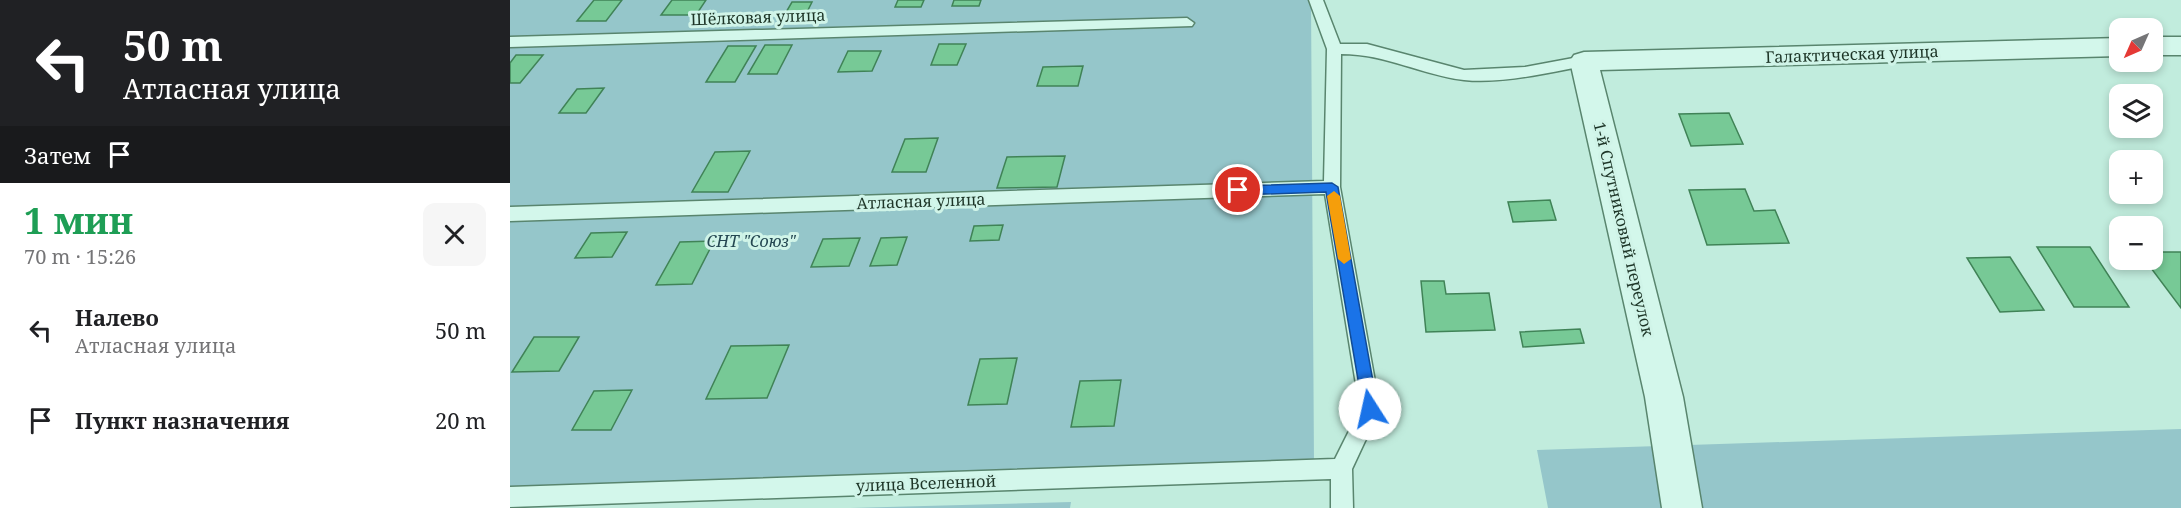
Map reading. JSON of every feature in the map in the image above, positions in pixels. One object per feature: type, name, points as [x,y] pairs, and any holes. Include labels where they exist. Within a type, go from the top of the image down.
[{"type":"street","points":[[2163,46],[2181,45]]},
{"type":"street","name":"Галактическая улица","points":[[1584,61],[2109,47]]},
{"type":"street","name":"1-й Спутниковый переулок","points":[[1584,61],[1664,397],[1682,508]]},
{"type":"lane","points":[[1316,0],[1334,49],[1332,187],[1370,409],[1341,469],[1342,508]]},
{"type":"lane","name":"Шёлковая улица","points":[[510,42],[1187,22]]},
{"type":"lane","points":[[1334,49],[1367,49],[1464,75],[1525,72],[1584,61]]},
{"type":"lane","name":"Атласная улица","points":[[510,214],[1332,187]]},
{"type":"lane","name":"улица Вселенной","points":[[510,497],[1341,469]]},
{"type":"green space","name":"СНТ \"Союз\"","points":[[510,0],[1311,0],[1314,464],[510,490]]},
{"type":"green space","points":[[2181,429],[2181,508],[1548,508],[1537,450]]},
{"type":"green space","points":[[1071,502],[1070,508],[850,508]]},
{"type":"building","points":[[594,0],[622,0],[606,21],[577,21]]},
{"type":"building","points":[[672,0],[706,0],[696,15],[661,15]]},
{"type":"building","points":[[898,0],[924,0],[921,7],[895,7]]},
{"type":"building","points":[[954,0],[981,0],[979,6],[952,6]]},
{"type":"building","points":[[792,2],[812,2],[806,14],[785,14]]},
{"type":"building","points":[[939,44],[966,44],[957,65],[931,65]]},
{"type":"building","points":[[765,45],[792,45],[777,74],[748,74]]},
{"type":"building","points":[[728,46],[756,46],[735,82],[706,82]]},
{"type":"building","points":[[848,51],[881,51],[872,71],[838,72]]},
{"type":"building","points":[[516,55],[543,55],[520,83],[510,83],[510,63]]},
{"type":"building","points":[[1083,66],[1078,86],[1037,86],[1043,67]]},
{"type":"building","points":[[604,88],[586,113],[559,113],[577,89]]},
{"type":"building","points":[[1729,113],[1743,144],[1691,146],[1679,114]]},
{"type":"building","points":[[938,138],[926,172],[892,172],[905,139]]},
{"type":"building","points":[[750,151],[728,192],[692,192],[715,152]]},
{"type":"building","points":[[1065,156],[1057,187],[997,188],[1007,157]]},
{"type":"building","points":[[1745,189],[1754,211],[1775,210],[1789,243],[1707,245],[1689,190]]},
{"type":"building","points":[[1550,200],[1556,220],[1513,222],[1508,202]]},
{"type":"building","points":[[1003,225],[999,240],[970,241],[974,226]]},
{"type":"building","points":[[627,232],[612,257],[575,258],[591,233]]},
{"type":"building","points":[[907,237],[897,265],[870,266],[881,238]]},
{"type":"building","points":[[860,238],[849,266],[811,267],[823,239]]},
{"type":"building","points":[[714,241],[692,284],[656,285],[680,242]]},
{"type":"building","points":[[2037,247],[2090,247],[2129,307],[2074,307]]},
{"type":"building","points":[[2163,252],[2181,252],[2181,308],[2152,270],[2163,270]]},
{"type":"building","points":[[2010,257],[2044,310],[2000,312],[1967,258]]},
{"type":"building","points":[[1421,281],[1444,281],[1446,294],[1489,293],[1495,330],[1426,332]]},
{"type":"building","points":[[1580,329],[1584,343],[1523,347],[1520,332]]},
{"type":"building","points":[[534,337],[579,337],[559,371],[512,372]]},
{"type":"building","points":[[789,345],[767,398],[706,399],[731,346]]},
{"type":"building","points":[[1017,358],[1007,404],[968,405],[980,359]]},
{"type":"building","points":[[1121,380],[1114,426],[1071,427],[1080,381]]},
{"type":"building","points":[[632,390],[611,430],[572,430],[594,391]]},
{"type":"slow traffic","points":[[1334,196],[1344,259]]},
{"type":"route","points":[[1238,190],[1332,187],[1370,409]]}]
